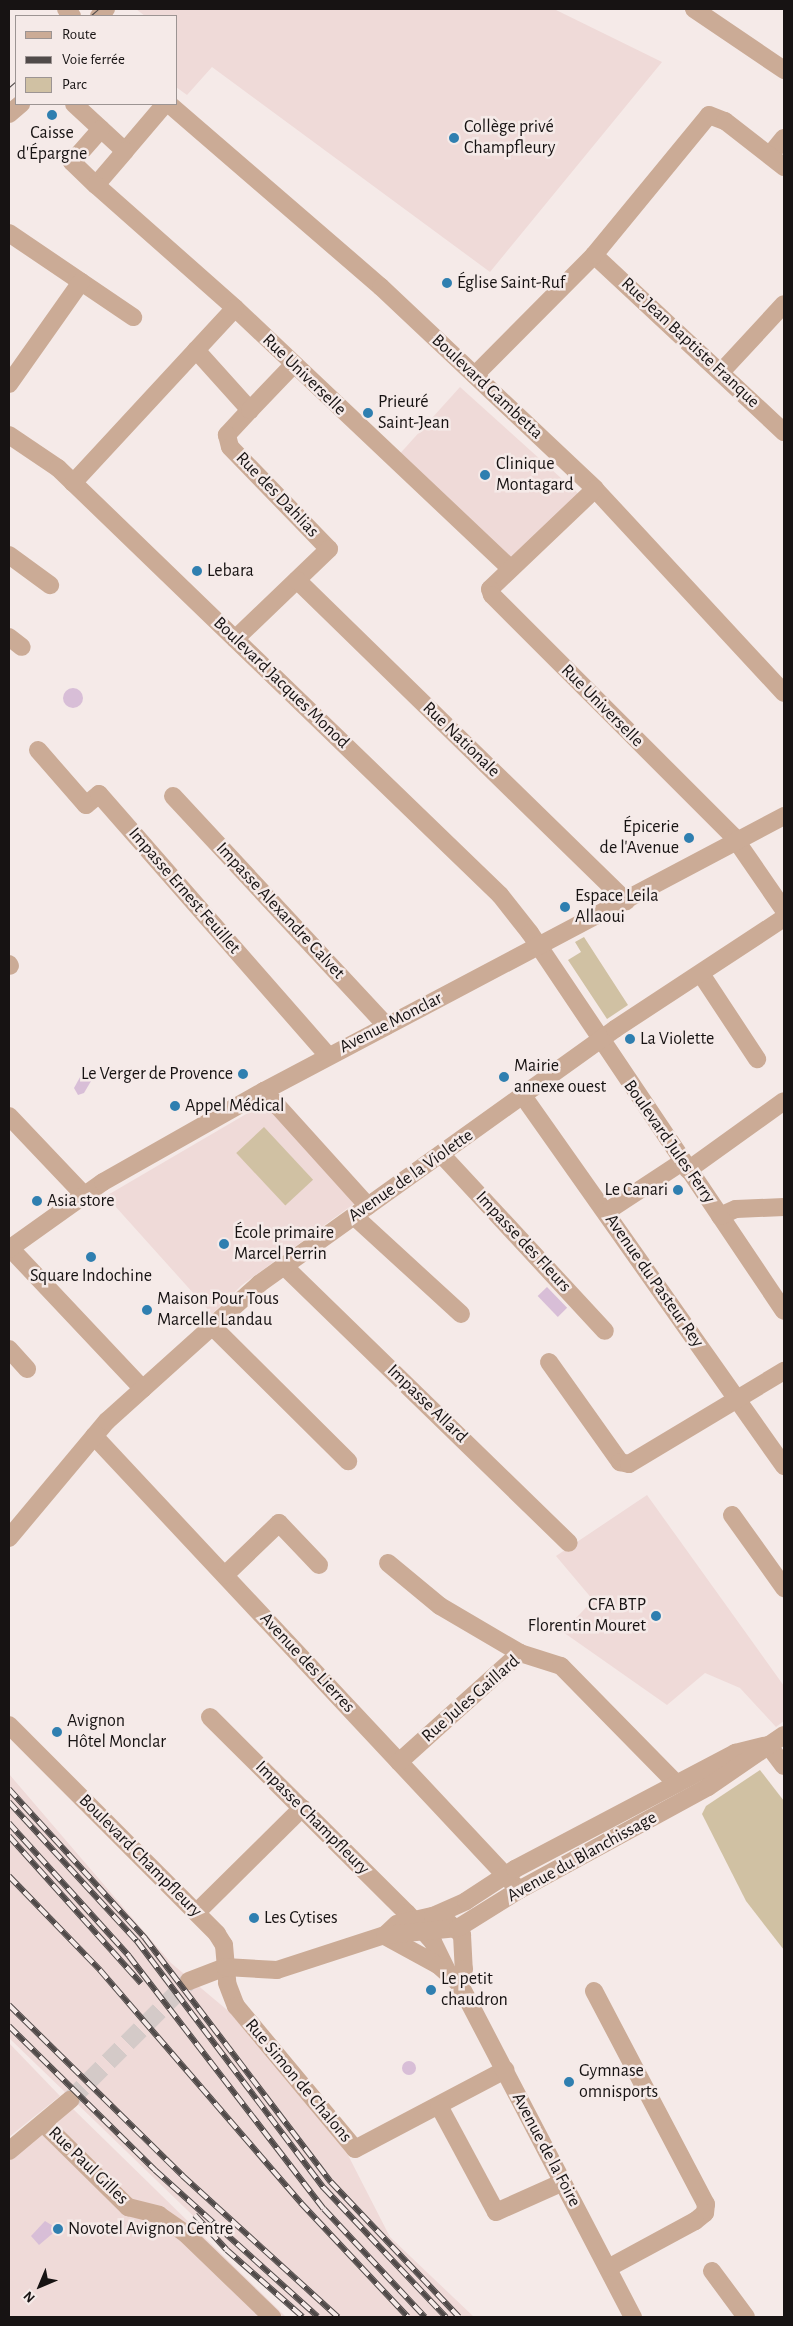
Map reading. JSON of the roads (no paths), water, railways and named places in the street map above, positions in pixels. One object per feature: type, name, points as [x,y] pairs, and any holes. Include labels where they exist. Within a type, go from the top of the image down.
[{"type":"street","points":[[694,9],[784,70]]},
{"type":"street","points":[[9,114],[20,105]]},
{"type":"street","points":[[75,105],[125,151]]},
{"type":"street","points":[[96,184],[164,105]]},
{"type":"street","name":"Boulevard Gambetta","points":[[170,105],[381,286],[595,489],[784,693]]},
{"type":"street","points":[[475,375],[594,255],[708,115],[725,121],[784,166]]},
{"type":"street","name":"Rue Universelle","points":[[101,129],[72,162],[236,308],[293,365],[510,568]]},
{"type":"street","points":[[770,155],[784,138]]},
{"type":"street","points":[[9,233],[133,317]]},
{"type":"street","name":"Rue Jean Baptiste Franque","points":[[594,255],[722,370],[784,432]]},
{"type":"street","points":[[9,384],[81,282]]},
{"type":"street","points":[[722,370],[784,304]]},
{"type":"street","points":[[73,483],[236,308]]},
{"type":"street","points":[[196,350],[250,410]]},
{"type":"street","name":"Rue des Dahlias","points":[[235,639],[329,549],[230,446],[227,434],[293,365]]},
{"type":"street","name":"Boulevard Jacques Monod","points":[[9,434],[73,483],[500,895],[538,947]]},
{"type":"street","name":"Rue Universelle","points":[[595,489],[510,568],[490,589],[492,595],[737,841]]},
{"type":"street","points":[[9,555],[50,585]]},
{"type":"street","name":"Rue Nationale","points":[[297,580],[626,901]]},
{"type":"street","name":"Impasse Ernest Feuillet","points":[[38,750],[86,805],[99,794],[328,1056]]},
{"type":"street","name":"Impasse Alexandre Calvet","points":[[173,796],[387,1026]]},
{"type":"street","name":"Avenue Monclar","points":[[9,1249],[84,1195],[328,1056],[626,901],[784,816]]},
{"type":"street","points":[[737,841],[784,910]]},
{"type":"street","name":"Avenue de la Violette","points":[[9,1538],[94,1436],[212,1326],[284,1266],[599,1041],[784,918]]},
{"type":"street","name":"Boulevard Jules Ferry","points":[[538,947],[599,1041],[784,1311]]},
{"type":"street","points":[[701,974],[757,1059]]},
{"type":"street","points":[[264,1092],[361,1211],[461,1314]]},
{"type":"street","name":"Avenue du Pasteur Rey","points":[[524,1096],[784,1466]]},
{"type":"street","points":[[606,1212],[685,1166],[784,1101]]},
{"type":"street","points":[[9,1116],[84,1195]]},
{"type":"street","name":"Impasse des Fleurs","points":[[441,1154],[605,1331]]},
{"type":"street","points":[[720,1216],[736,1209],[784,1207]]},
{"type":"street","points":[[9,1249],[143,1389]]},
{"type":"street","name":"Impasse Allard","points":[[284,1266],[569,1543]]},
{"type":"street","points":[[212,1326],[348,1462]]},
{"type":"street","points":[[9,1348],[27,1369]]},
{"type":"street","points":[[549,1362],[620,1462],[629,1464],[784,1371]]},
{"type":"street","name":"Avenue des Lierres","points":[[94,1436],[519,1890]]},
{"type":"street","points":[[732,1515],[784,1588]]},
{"type":"street","points":[[225,1575],[278,1523],[319,1565]]},
{"type":"street","points":[[388,1563],[440,1606],[520,1653]]},
{"type":"street","name":"Rue Jules Gaillard","points":[[399,1762],[520,1653],[561,1666],[677,1784]]},
{"type":"street","name":"Impasse Champfleury","points":[[210,1717],[419,1927]]},
{"type":"street","name":"Boulevard Champfleury","points":[[9,1725],[197,1912],[224,1945],[225,1967]]},
{"type":"street","points":[[784,1735],[768,1745],[784,1766]]},
{"type":"street","name":"Avenue du Blanchissage","points":[[419,1927],[434,1916],[506,1876],[736,1753],[768,1745]]},
{"type":"street","name":"Avenue du Blanchissage","points":[[225,1967],[277,1970],[385,1935],[397,1924],[419,1927],[458,1928],[519,1890],[708,1787],[768,1745]]},
{"type":"street","points":[[197,1912],[302,1808]]},
{"type":"street","points":[[385,1935],[453,1977],[464,1968],[458,1928],[434,1916]]},
{"type":"street","name":"Avenue de la Foire","points":[[419,1927],[439,1950],[634,2317]]},
{"type":"street","points":[[189,1981],[225,1967]]},
{"type":"street","name":"Rue Simon de Chalons","points":[[225,1967],[236,2006],[355,2149],[504,2070]]},
{"type":"street","points":[[594,1991],[706,2204],[705,2212],[694,2221],[608,2268]]},
{"type":"street","points":[[9,2151],[70,2100]]},
{"type":"street","points":[[439,2106],[496,2212],[562,2182]]},
{"type":"street","name":"Rue Paul Gilles","points":[[43,2123],[128,2207],[159,2215],[186,2234],[272,2317]]},
{"type":"street","points":[[712,2271],[746,2317]]},
{"type":"tunnel","points":[[70,2100],[189,1981]]},
{"type":"tram line","points":[[91,15],[98,9]]},
{"type":"tram line","points":[[9,87],[15,82]]},
{"type":"railway","points":[[9,1789],[145,1938],[331,2182],[459,2317]]},
{"type":"railway","points":[[9,1802],[137,1941],[324,2188],[446,2317]]},
{"type":"railway","points":[[9,1823],[129,1956],[324,2209],[425,2317]]},
{"type":"railway","points":[[9,1836],[141,1983]]},
{"type":"railway","points":[[9,1876],[100,1970],[301,2203],[408,2317]]},
{"type":"railway","points":[[9,2005],[183,2176],[338,2317]]},
{"type":"railway","points":[[9,2026],[155,2170],[318,2317]]},
{"type":"railway","points":[[195,2215],[227,2250],[303,2317]]},
{"type":"place","name":"Caisse d'Épargne","points":[[52,115]]},
{"type":"place","name":"Collège privé Champfleury","points":[[454,138]]},
{"type":"place","name":"Église Saint-Ruf","points":[[447,283]]},
{"type":"place","name":"Prieuré Saint-Jean","points":[[368,413]]},
{"type":"place","name":"Clinique Montagard","points":[[485,475]]},
{"type":"place","name":"Lebara","points":[[197,571]]},
{"type":"place","name":"Épicerie de l'Avenue","points":[[689,838]]},
{"type":"place","name":"Espace Leila Allaoui","points":[[565,907]]},
{"type":"place","name":"La Violette","points":[[630,1039]]},
{"type":"place","name":"Le Verger de Provence","points":[[243,1074]]},
{"type":"place","name":"Mairie annexe ouest","points":[[504,1077]]},
{"type":"place","name":"Appel Médical","points":[[175,1106]]},
{"type":"place","name":"Le Canari","points":[[678,1190]]},
{"type":"place","name":"Asia store","points":[[37,1201]]},
{"type":"place","name":"École primaire Marcel Perrin","points":[[224,1244]]},
{"type":"place","name":"Square Indochine","points":[[91,1257]]},
{"type":"place","name":"Maison Pour Tous Marcelle Landau","points":[[147,1310]]},
{"type":"place","name":"CFA BTP Florentin Mouret","points":[[656,1616]]},
{"type":"place","name":"Avignon Hôtel Monclar","points":[[57,1732]]},
{"type":"place","name":"Les Cytises","points":[[254,1918]]},
{"type":"place","name":"Le petit chaudron","points":[[431,1990]]},
{"type":"place","name":"Gymnase omnisports","points":[[569,2082]]},
{"type":"place","name":"Novotel Avignon Centre","points":[[58,2229]]}]
